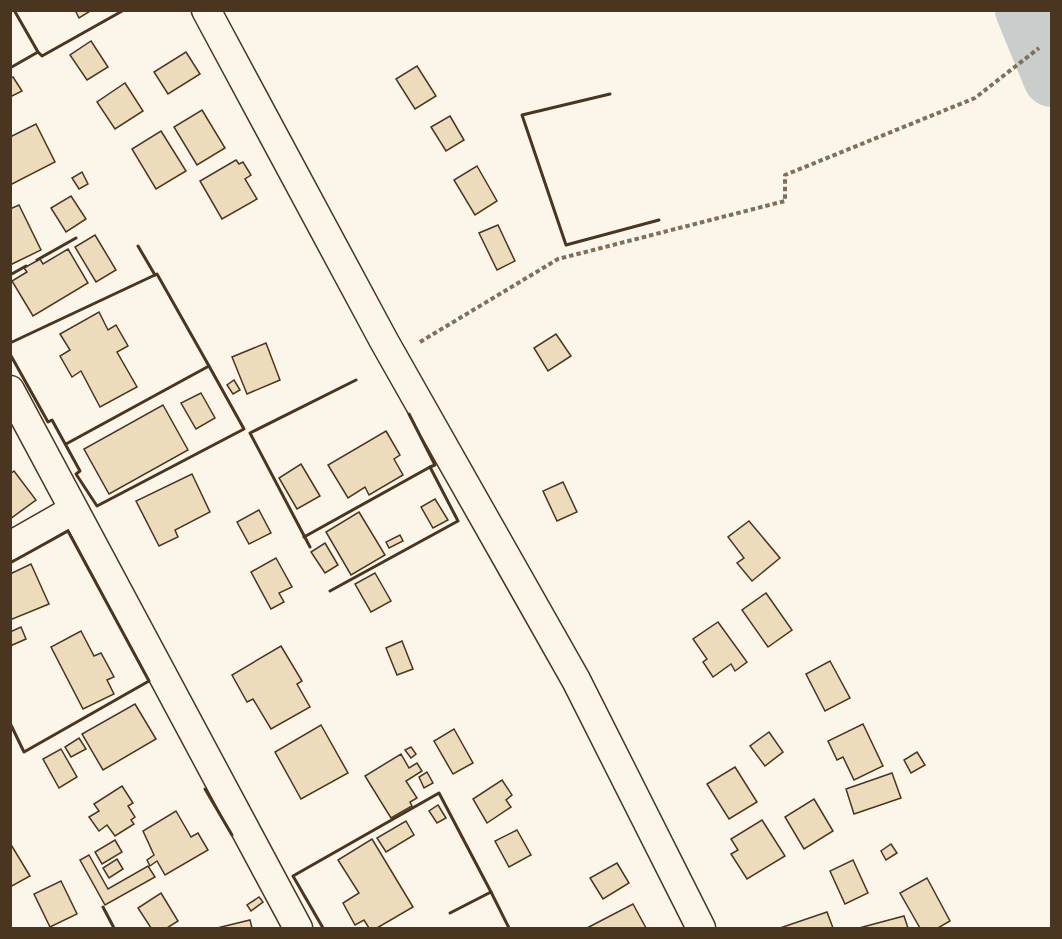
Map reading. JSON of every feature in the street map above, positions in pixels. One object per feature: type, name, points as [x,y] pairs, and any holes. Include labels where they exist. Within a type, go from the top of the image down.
[{"type":"street","points":[[206,10],[394,358],[576,680],[701,928]]},
{"type":"street","points":[[10,390],[298,928]]},
{"type":"street","points":[[10,546],[73,510]]},
{"type":"path","points":[[394,358],[558,259],[785,201],[784,175],[975,98],[1039,48]]},
{"type":"building","points":[[75,10],[92,10],[79,18]]},
{"type":"building","points":[[91,41],[108,67],[87,80],[70,55]]},
{"type":"building","points":[[186,52],[200,74],[168,94],[154,72]]},
{"type":"building","points":[[417,66],[436,96],[415,109],[396,79]]},
{"type":"building","points":[[13,77],[22,91],[10,97],[10,79]]},
{"type":"building","points":[[125,83],[143,111],[115,129],[97,102]]},
{"type":"building","points":[[202,110],[225,148],[197,165],[174,127]]},
{"type":"building","points":[[450,116],[464,140],[446,151],[431,127]]},
{"type":"building","points":[[36,124],[55,162],[10,185],[10,137]]},
{"type":"building","points":[[161,131],[186,171],[156,189],[132,149]]},
{"type":"building","points":[[236,160],[239,164],[243,162],[251,175],[245,179],[257,199],[222,219],[200,181]]},
{"type":"building","points":[[477,166],[497,201],[475,215],[454,180]]},
{"type":"building","points":[[82,172],[88,184],[79,189],[72,178]]},
{"type":"building","points":[[71,196],[86,219],[66,232],[51,208]]},
{"type":"building","points":[[19,205],[41,250],[10,265],[10,209]]},
{"type":"building","points":[[498,225],[515,261],[497,270],[479,233]]},
{"type":"building","points":[[95,235],[116,270],[96,282],[75,247]]},
{"type":"building","points":[[68,249],[88,283],[33,316],[12,281],[27,272],[24,268],[40,259],[43,264]]},
{"type":"building","points":[[99,312],[108,330],[116,325],[128,346],[117,352],[137,387],[100,407],[81,371],[72,377],[60,356],[70,350],[60,334]]},
{"type":"building","points":[[556,334],[571,356],[548,371],[534,348]]},
{"type":"building","points":[[266,343],[280,380],[247,394],[232,357]]},
{"type":"building","points":[[234,380],[240,390],[233,394],[227,385]]},
{"type":"building","points":[[201,393],[215,418],[196,429],[181,403]]},
{"type":"building","points":[[163,405],[188,450],[109,494],[84,449]]},
{"type":"building","points":[[386,431],[400,455],[394,459],[403,475],[369,495],[365,487],[348,498],[328,465]]},
{"type":"building","points":[[301,464],[320,496],[297,509],[279,478]]},
{"type":"building","points":[[14,471],[36,500],[10,519],[10,474]]},
{"type":"building","points":[[192,474],[210,512],[175,530],[178,537],[159,546],[136,501]]},
{"type":"building","points":[[563,482],[577,512],[557,521],[543,491]]},
{"type":"building","points":[[435,499],[448,520],[433,528],[421,507]]},
{"type":"building","points":[[259,510],[271,533],[249,544],[237,522]]},
{"type":"building","points":[[359,512],[385,555],[351,575],[326,532]]},
{"type":"building","points":[[749,521],[780,558],[752,581],[737,563],[744,558],[728,537]]},
{"type":"building","points":[[400,535],[403,541],[389,548],[386,542]]},
{"type":"building","points":[[325,543],[338,565],[325,573],[311,552]]},
{"type":"building","points":[[276,558],[292,587],[279,593],[284,602],[271,609],[251,572]]},
{"type":"building","points":[[31,564],[49,604],[10,620],[10,574]]},
{"type":"building","points":[[375,573],[391,601],[371,612],[355,584]]},
{"type":"building","points":[[766,593],[792,630],[768,647],[742,610]]},
{"type":"building","points":[[718,622],[747,662],[735,671],[731,664],[713,677],[703,662],[707,659],[693,639]]},
{"type":"building","points":[[21,627],[26,639],[10,646],[10,632]]},
{"type":"building","points":[[81,631],[94,656],[101,653],[114,677],[107,680],[114,694],[83,709],[51,647]]},
{"type":"building","points":[[402,641],[413,669],[397,675],[386,648]]},
{"type":"building","points":[[281,646],[302,681],[297,684],[310,707],[271,729],[253,699],[247,702],[232,675]]},
{"type":"building","points":[[830,661],[850,698],[825,711],[806,674]]},
{"type":"building","points":[[135,704],[156,739],[103,770],[82,734]]},
{"type":"building","points":[[863,724],[883,766],[854,780],[843,757],[837,760],[828,741]]},
{"type":"building","points":[[321,725],[348,773],[301,799],[275,752]]},
{"type":"building","points":[[454,729],[473,763],[453,774],[434,741]]},
{"type":"building","points":[[769,732],[783,752],[765,766],[750,746]]},
{"type":"building","points":[[79,738],[86,749],[71,757],[65,747]]},
{"type":"building","points":[[411,747],[416,754],[411,758],[405,750]]},
{"type":"building","points":[[61,749],[77,777],[59,788],[43,759]]},
{"type":"building","points":[[917,752],[925,765],[911,773],[904,760]]},
{"type":"building","points":[[401,754],[409,768],[417,763],[422,771],[406,781],[417,798],[410,802],[412,806],[391,818],[365,776]]},
{"type":"building","points":[[735,767],[757,802],[729,819],[707,784]]},
{"type":"building","points":[[427,772],[433,783],[424,788],[419,777]]},
{"type":"building","points":[[892,773],[901,798],[854,814],[846,789]]},
{"type":"building","points":[[502,780],[512,795],[506,800],[511,807],[487,823],[473,799]]},
{"type":"building","points":[[122,786],[133,803],[128,806],[135,817],[131,820],[134,824],[115,836],[107,825],[99,831],[89,817],[99,811],[94,804]]},
{"type":"building","points":[[814,799],[833,831],[804,849],[785,817]]},
{"type":"building","points":[[438,805],[446,818],[437,823],[429,811]]},
{"type":"building","points":[[176,811],[191,837],[198,833],[208,850],[165,875],[157,861],[150,866],[147,860],[154,855],[143,831]]},
{"type":"building","points":[[762,820],[785,856],[747,879],[731,854],[738,850],[731,839]]},
{"type":"building","points":[[406,821],[414,835],[386,852],[377,838]]},
{"type":"building","points":[[517,830],[531,855],[509,867],[495,841]]},
{"type":"building","points":[[372,839],[413,907],[377,928],[369,928],[364,920],[355,925],[343,903],[359,893],[338,860]]},
{"type":"building","points":[[115,840],[122,852],[102,864],[95,852]]},
{"type":"building","points":[[10,843],[30,876],[10,887]]},
{"type":"building","points":[[891,844],[897,853],[886,860],[881,851]]},
{"type":"building","points":[[89,855],[108,889],[148,866],[155,877],[105,905],[80,860]]},
{"type":"building","points":[[117,859],[123,869],[109,878],[103,868]]},
{"type":"building","points":[[853,860],[868,893],[845,904],[830,871]]},
{"type":"building","points":[[617,863],[629,883],[603,899],[590,878]]},
{"type":"building","points":[[927,878],[950,921],[938,928],[920,928],[900,893]]},
{"type":"building","points":[[61,881],[77,914],[50,927],[34,894]]},
{"type":"building","points":[[161,893],[178,921],[167,928],[151,928],[138,908]]},
{"type":"building","points":[[259,897],[263,902],[251,911],[247,905]]},
{"type":"building","points":[[633,904],[646,928],[587,928]]},
{"type":"building","points":[[827,912],[833,928],[780,928]]},
{"type":"building","points":[[904,916],[908,928],[859,928]]},
{"type":"building","points":[[250,920],[252,928],[217,928]]},
{"type":"waterway","points":[[1024,10],[1052,78]]},
{"type":"wall","points":[[10,68],[38,52],[14,10]]},
{"type":"wall","points":[[38,52],[42,56],[124,10]]},
{"type":"wall","points":[[610,94],[522,115],[566,245],[659,220]]},
{"type":"wall","points":[[37,260],[76,238]]},
{"type":"wall","points":[[138,246],[155,275]]},
{"type":"wall","points":[[10,275],[26,266]]},
{"type":"wall","points":[[10,343],[157,274],[209,366],[66,444]]},
{"type":"wall","points":[[10,354],[48,422],[52,420],[80,471],[76,474],[97,506],[244,429],[209,366]]},
{"type":"wall","points":[[310,547],[250,433],[356,380]]},
{"type":"wall","points":[[409,414],[435,465],[430,467]]},
{"type":"wall","points":[[304,537],[430,467],[458,521],[330,591]]},
{"type":"wall","points":[[10,563],[68,531],[149,681],[24,752],[10,723]]},
{"type":"wall","points":[[205,789],[232,835]]},
{"type":"wall","points":[[323,928],[293,876],[439,793],[491,892],[450,913]]},
{"type":"wall","points":[[491,892],[509,928]]},
{"type":"wall","points":[[103,907],[114,928]]}]
